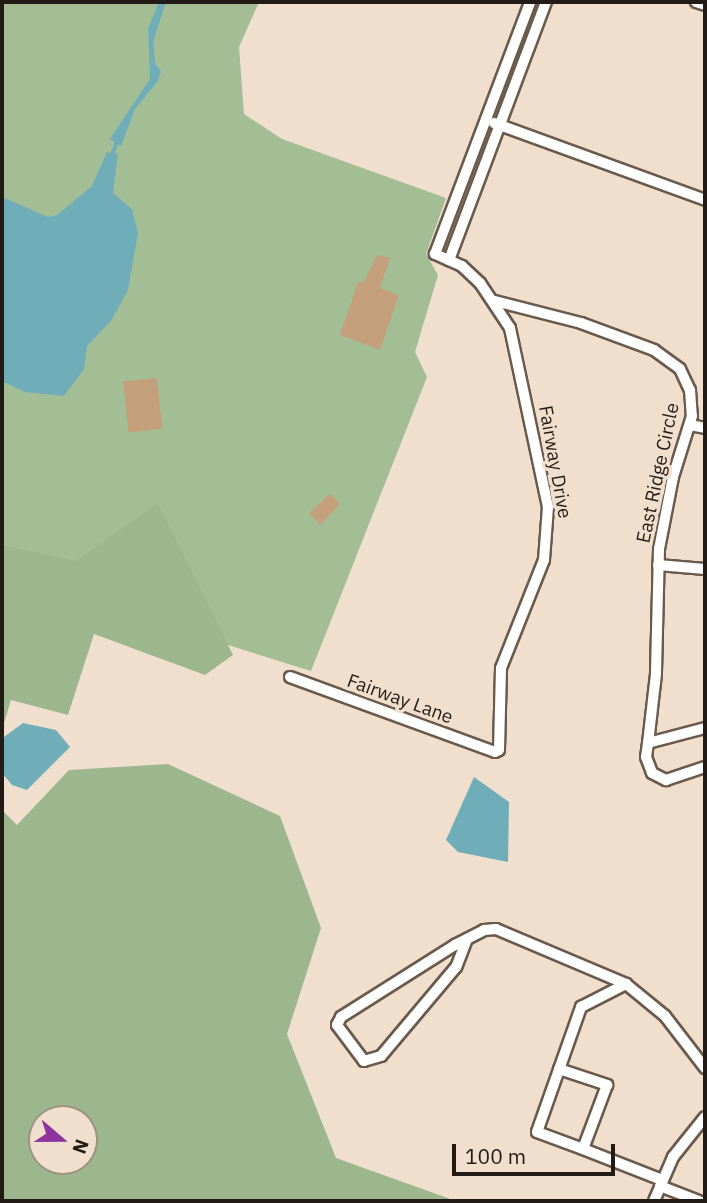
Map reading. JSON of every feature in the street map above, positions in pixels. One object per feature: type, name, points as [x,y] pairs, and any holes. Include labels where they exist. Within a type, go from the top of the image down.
[{"type":"street","points":[[495,301],[462,266],[435,254],[530,2]]},
{"type":"street","points":[[449,260],[546,2]]},
{"type":"street","points":[[696,2],[705,5]]},
{"type":"street","points":[[485,120],[705,200]]},
{"type":"street","points":[[461,184],[476,190]]},
{"type":"street","name":"East Ridge Circle","points":[[495,301],[581,323],[668,358],[690,390],[690,425],[667,500],[658,565],[656,674],[646,764],[659,778],[675,779],[705,767]]},
{"type":"street","name":"Fairway Drive","points":[[495,301],[516,346],[549,519],[544,560],[501,668],[499,751]]},
{"type":"street","points":[[690,425],[705,428]]},
{"type":"street","points":[[658,565],[705,569]]},
{"type":"street","name":"Fairway Lane","points":[[290,677],[499,751]]},
{"type":"street","points":[[648,743],[705,728]]},
{"type":"street","points":[[467,939],[456,967],[381,1056],[365,1061],[338,1021],[467,939],[484,930],[510,932],[625,984],[665,1016],[703,1062]]},
{"type":"street","points":[[625,984],[581,1007],[537,1132],[583,1149],[699,1201]]},
{"type":"street","points":[[559,1069],[607,1086],[583,1149]]},
{"type":"street","points":[[654,1201],[682,1143],[705,1117]]},
{"type":"green space","points":[[2,2],[259,2],[239,47],[244,114],[282,139],[446,198],[426,254],[438,275],[415,352],[427,377],[311,671],[228,645],[2,558]]},
{"type":"green space","points":[[158,503],[233,655],[205,675],[94,634],[68,715],[11,700],[2,730],[2,545],[76,561]]},
{"type":"green space","points":[[168,764],[280,816],[321,928],[287,1034],[336,1158],[456,1201],[2,1201],[2,810],[17,825],[69,770]]},
{"type":"water","points":[[159,2],[166,2],[153,42],[157,82],[135,109],[121,146],[110,139],[150,79],[148,29]]},
{"type":"water","points":[[107,152],[118,154],[113,193],[132,209],[138,233],[128,290],[111,321],[87,346],[84,369],[64,396],[25,392],[2,381],[2,197],[48,217],[57,215],[92,186]]},
{"type":"water","points":[[23,723],[56,730],[70,747],[27,790],[12,785],[2,773],[4,737]]},
{"type":"water","points":[[474,777],[509,802],[508,862],[458,852],[446,840]]},
{"type":"building","points":[[377,255],[390,258],[380,288],[399,295],[380,350],[340,335],[358,282],[364,282]]},
{"type":"building","points":[[157,378],[162,429],[129,432],[123,382]]},
{"type":"building","points":[[330,494],[340,504],[320,525],[309,513]]},
{"type":"waterway","points":[[155,66],[159,72],[156,81]]},
{"type":"waterway","points":[[112,155],[118,139]]}]
